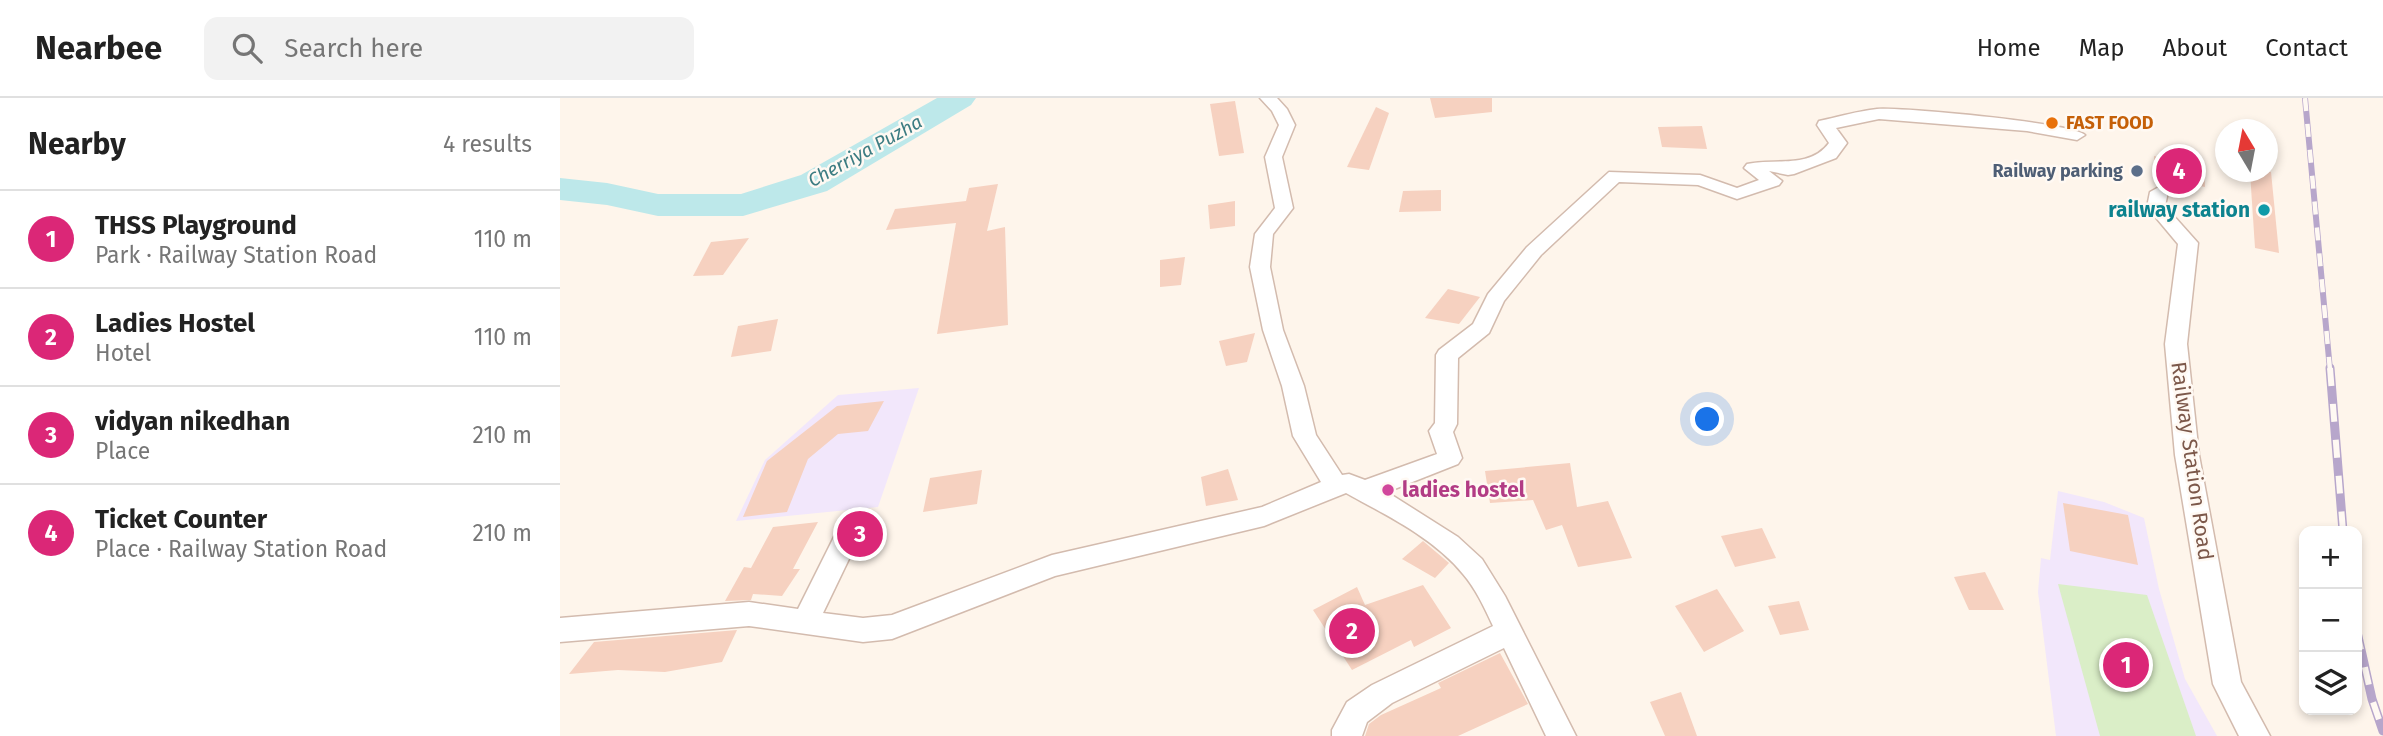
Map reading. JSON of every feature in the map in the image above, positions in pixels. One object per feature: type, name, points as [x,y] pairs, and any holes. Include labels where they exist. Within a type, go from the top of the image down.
[{"type":"street","points":[[1268,98],[1279,109],[1287,125],[1274,150],[1273,166],[1281,186],[1284,208],[1264,234],[1260,267],[1273,330],[1293,386],[1305,436],[1336,485]]},
{"type":"street","points":[[1363,491],[1450,458],[1441,431],[1446,424],[1447,355],[1482,328],[1495,299],[1534,251],[1615,176],[1700,180],[1737,194],[1773,181],[1753,168],[1774,165],[1788,170],[1830,155],[1838,143],[1825,125],[1879,114],[2002,124],[2077,135]]},
{"type":"street","name":"Railway Station Road","points":[[2160,192],[2156,207],[2188,243],[2176,344],[2187,455],[2227,684],[2255,736]]},
{"type":"street","points":[[560,630],[749,614],[863,631],[892,627],[1052,566],[1264,516],[1305,501],[1336,485],[1349,483],[1449,544],[1473,567],[1561,736]]},
{"type":"street","points":[[805,622],[847,536]]},
{"type":"street","points":[[1347,736],[1347,730],[1357,712],[1382,694],[1509,632]]},
{"type":"shaded area","points":[[919,388],[878,507],[736,521],[765,460],[838,395]]},
{"type":"shaded area","points":[[2058,491],[2104,502],[2144,518],[2159,589],[2185,679],[2217,736],[2056,736],[2038,592],[2041,558],[2050,560]]},
{"type":"green space","points":[[2058,584],[2147,595],[2196,736],[2100,736]]},
{"type":"building","points":[[1430,98],[1492,98],[1492,112],[1435,118]]},
{"type":"building","points":[[1235,101],[1244,153],[1219,156],[1210,104]]},
{"type":"building","points":[[1376,107],[1389,113],[1369,170],[1347,167]]},
{"type":"building","points":[[1702,126],[1707,149],[1662,147],[1658,127]]},
{"type":"building","points":[[2154,156],[2204,166],[2205,187],[2155,177]]},
{"type":"building","name":"railway station","points":[[2251,182],[2272,182],[2279,253],[2255,248]]},
{"type":"building","points":[[998,184],[987,231],[1005,227],[1008,325],[937,334],[956,223],[886,230],[895,209],[966,201],[969,188]]},
{"type":"building","points":[[1441,190],[1441,211],[1399,212],[1403,191]]},
{"type":"building","points":[[1235,201],[1235,226],[1210,229],[1208,205]]},
{"type":"building","points":[[749,238],[723,275],[693,276],[711,242]]},
{"type":"building","points":[[1185,257],[1181,285],[1160,287],[1160,260]]},
{"type":"building","points":[[1448,289],[1480,297],[1459,324],[1425,318]]},
{"type":"building","points":[[778,319],[771,351],[731,357],[738,326]]},
{"type":"building","points":[[1255,333],[1247,362],[1226,366],[1219,341]]},
{"type":"building","points":[[884,401],[868,431],[838,434],[808,459],[787,512],[743,517],[767,461],[837,406]]},
{"type":"building","points":[[1570,463],[1577,507],[1608,501],[1632,558],[1578,567],[1562,525],[1546,530],[1533,500],[1490,503],[1485,471]]},
{"type":"building","points":[[1228,469],[1238,500],[1206,506],[1201,477]]},
{"type":"building","points":[[982,470],[977,504],[923,512],[930,478]]},
{"type":"building","points":[[2063,503],[2128,515],[2138,565],[2070,551]]},
{"type":"building","points":[[818,522],[793,569],[800,569],[782,596],[753,594],[751,600],[725,601],[744,567],[751,568],[773,527]]},
{"type":"building","points":[[1762,528],[1776,558],[1735,567],[1721,536]]},
{"type":"building","points":[[1423,541],[1449,563],[1435,578],[1402,559]]},
{"type":"building","points":[[1985,572],[2004,610],[1969,610],[1954,577]]},
{"type":"building","points":[[1423,585],[1451,628],[1414,647],[1411,640],[1352,670],[1313,610],[1357,587],[1365,605]]},
{"type":"building","points":[[1717,589],[1744,631],[1704,652],[1675,606]]},
{"type":"building","points":[[1799,601],[1809,630],[1780,635],[1768,606]]},
{"type":"building","points":[[737,630],[722,662],[665,672],[618,670],[569,674],[594,642]]},
{"type":"building","points":[[1500,653],[1528,704],[1458,736],[1365,736],[1369,724],[1381,715],[1441,688],[1438,683]]},
{"type":"building","points":[[1681,692],[1697,736],[1665,736],[1650,702]]},
{"type":"waterway","name":"Cherriya Puzha","points":[[560,189],[607,194],[658,205],[743,205],[814,183],[960,98]]},
{"type":"railway","points":[[2305,98],[2330,370]]},
{"type":"railway","points":[[2330,368],[2343,526]]},
{"type":"railway","points":[[2361,652],[2372,699],[2383,731]]},
{"type":"place","name":"FAST FOOD","points":[[2052,123]]},
{"type":"place","name":"Railway parking","points":[[2137,171]]},
{"type":"place","name":"Ticket Counter","points":[[2179,171]]},
{"type":"place","name":"railway station","points":[[2264,210]]},
{"type":"place","name":"ladies hostel","points":[[1388,490]]},
{"type":"place","name":"vidyan nikedhan","points":[[860,534]]},
{"type":"place","name":"Ladies Hostel","points":[[1352,631]]},
{"type":"place","name":"THSS Playground","points":[[2126,665]]}]
